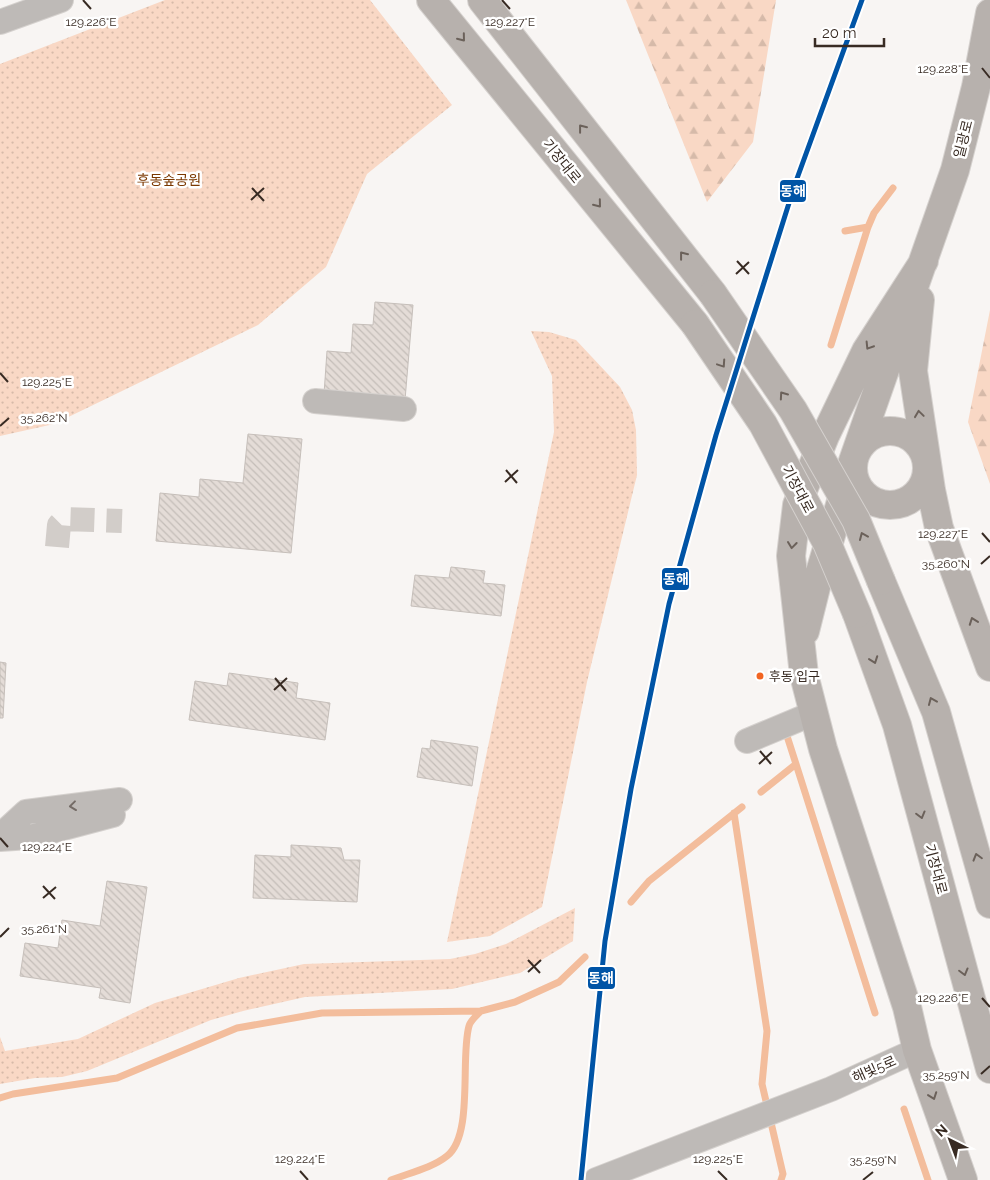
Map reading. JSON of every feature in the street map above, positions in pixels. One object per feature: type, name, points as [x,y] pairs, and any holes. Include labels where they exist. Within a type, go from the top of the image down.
[{"type":"main road","name":"기장대로","points":[[431,0],[695,324],[763,424],[827,543],[858,614],[897,725],[990,1069]]},
{"type":"main road","points":[[482,0],[713,294],[793,410],[856,520],[936,712],[990,904]]},
{"type":"main road","name":"일광로","points":[[924,261],[955,170],[976,87],[990,13]]},
{"type":"main road","points":[[801,650],[853,461],[924,261]]},
{"type":"main road","points":[[924,261],[914,371],[926,463],[939,528],[990,666]]},
{"type":"main road","points":[[924,261],[866,351],[825,436],[797,505],[790,556],[801,650],[823,749],[907,1007],[917,1050],[963,1180]]},
{"type":"main road","points":[[888,431],[909,436],[923,452],[926,463],[923,483],[909,499],[889,505],[876,502],[865,496],[857,486],[853,474],[853,461],[858,449],[866,440],[877,433],[888,431]]},
{"type":"main road","points":[[836,520],[855,506],[876,502]]},
{"type":"street","points":[[0,22],[61,0]]},
{"type":"street","points":[[316,400],[404,409]]},
{"type":"street","points":[[747,742],[814,713]]},
{"type":"street","points":[[0,838],[26,812],[123,806]]},
{"type":"street","name":"해빛5로","points":[[596,1180],[831,1089],[917,1050]]},
{"type":"green space","name":"후동숲공원","points":[[165,0],[370,0],[452,105],[367,174],[326,267],[258,325],[54,424],[0,436],[0,64]]},
{"type":"green space","points":[[626,0],[776,0],[753,142],[707,202]]},
{"type":"green space","points":[[990,310],[990,484],[968,422]]},
{"type":"green space","points":[[531,331],[549,332],[576,340],[620,387],[632,410],[636,430],[637,475],[587,682],[542,907],[490,936],[447,942],[554,432],[552,376]]},
{"type":"green space","points":[[575,908],[573,941],[520,973],[452,989],[305,997],[211,1020],[87,1071],[62,1077],[35,1078],[0,1084],[0,1037],[5,1051],[78,1039],[155,1003],[239,978],[304,964],[450,959],[475,954],[506,944]]},
{"type":"building","points":[[375,302],[413,305],[405,400],[324,394],[327,351],[351,353],[353,324],[373,325]]},
{"type":"building","points":[[248,434],[302,439],[291,553],[156,541],[160,493],[199,497],[200,479],[243,483]]},
{"type":"building","points":[[451,567],[485,571],[483,583],[505,585],[501,616],[411,606],[415,575],[449,578]]},
{"type":"building","points":[[0,662],[6,663],[3,718],[0,718]]},
{"type":"building","points":[[229,673],[298,683],[296,698],[330,703],[325,740],[189,720],[195,681],[227,686]]},
{"type":"building","points":[[431,740],[478,747],[472,786],[417,777],[422,748],[430,749]]},
{"type":"building","points":[[291,845],[341,848],[344,860],[360,860],[357,902],[253,898],[255,855],[291,857]]},
{"type":"building","points":[[107,881],[147,887],[130,1003],[99,998],[101,988],[20,976],[25,943],[58,948],[62,920],[100,926]]},
{"type":"waterway","points":[[831,345],[868,227],[874,213],[893,188]]},
{"type":"waterway","points":[[845,231],[868,227]]},
{"type":"waterway","points":[[761,792],[796,764],[787,736]]},
{"type":"waterway","points":[[796,764],[875,1013]]},
{"type":"waterway","points":[[631,902],[649,881],[742,807]]},
{"type":"waterway","points":[[734,813],[767,1031],[762,1084],[783,1174],[781,1180]]},
{"type":"waterway","points":[[0,1098],[13,1094],[117,1078],[237,1028],[322,1013],[481,1011],[515,1002],[559,982],[585,957]]},
{"type":"waterway","points":[[391,1180],[434,1164],[447,1156],[455,1146],[461,1131],[463,1114],[469,1026],[481,1011]]},
{"type":"waterway","points":[[904,1109],[928,1180]]},
{"type":"tunnel","points":[[57,547],[59,525],[65,519],[122,521]]},
{"type":"transit line","name":"동해","points":[[581,1180],[605,941],[631,789],[669,604],[716,435],[795,184],[862,0]]},
{"type":"place","name":"후동 입구","points":[[760,676]]}]
